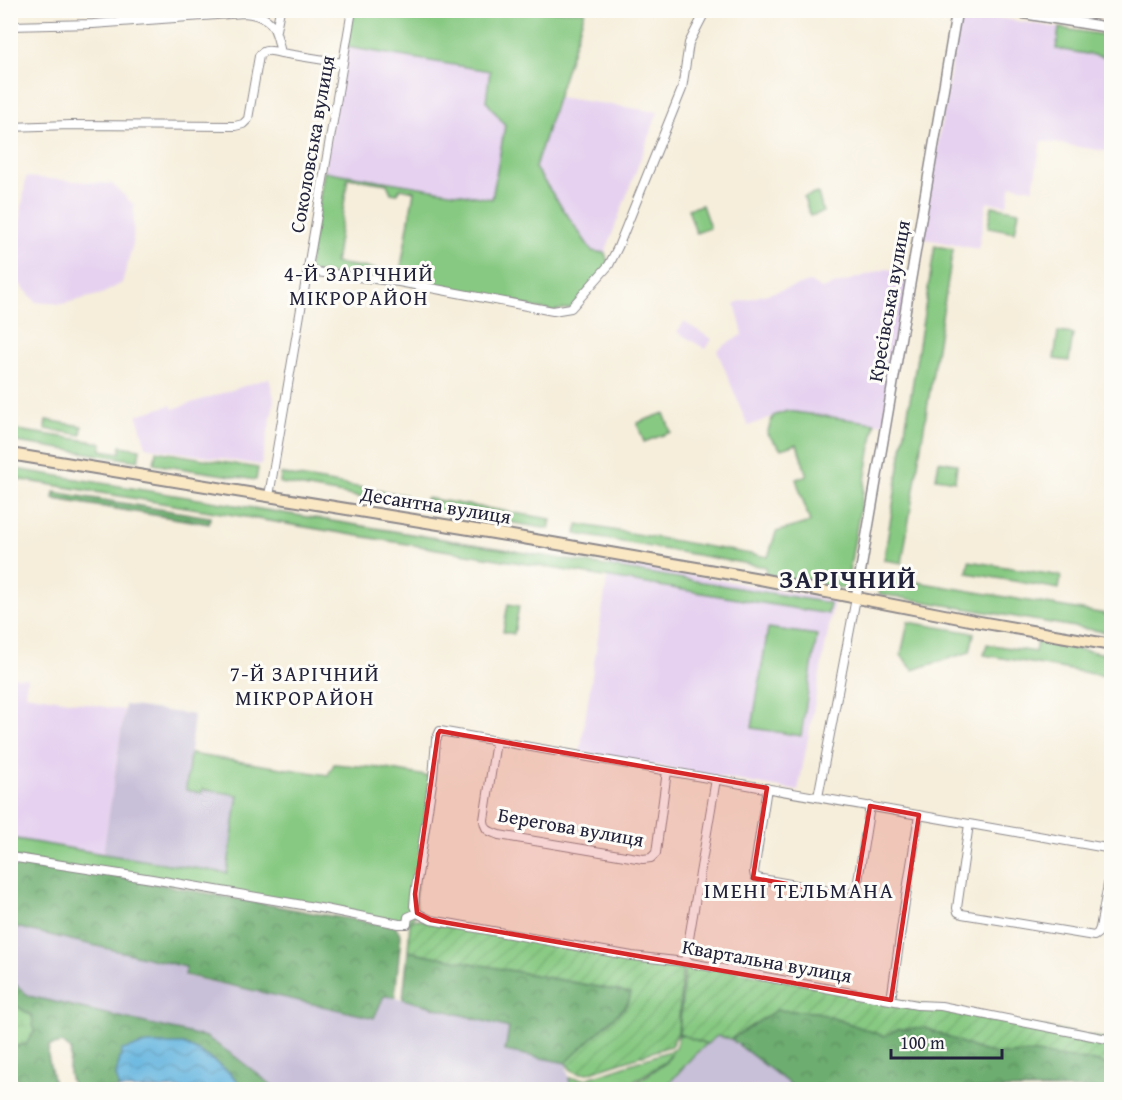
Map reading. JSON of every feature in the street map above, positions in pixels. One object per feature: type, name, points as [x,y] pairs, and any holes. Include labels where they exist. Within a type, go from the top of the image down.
[{"type":"main road","name":"Десантна вулиця","points":[[10,454],[760,579],[1112,645]]},
{"type":"street","points":[[171,10],[178,18]]},
{"type":"street","points":[[280,10],[276,30],[281,53]]},
{"type":"street","name":"Соколовська вулиця","points":[[269,496],[352,10]]},
{"type":"street","points":[[308,271],[399,282],[553,311],[571,308],[609,265],[614,256],[682,89],[689,43],[706,10]]},
{"type":"street","points":[[925,10],[957,13]]},
{"type":"street","points":[[1002,10],[1112,28]]},
{"type":"street","points":[[10,26],[93,24],[244,13],[264,18],[276,30]]},
{"type":"street","name":"Кресівська вулиця","points":[[856,598],[957,13]]},
{"type":"street","points":[[10,127],[70,124],[236,126],[248,119],[259,56],[266,50],[343,63]]},
{"type":"street","points":[[818,797],[856,598]]},
{"type":"street","points":[[10,856],[219,890],[406,924],[408,917],[417,913],[414,906],[415,894],[433,777],[436,741],[440,731],[1112,849]]},
{"type":"street","name":"Берегова вулиця","points":[[496,741],[484,827],[498,835],[643,859],[651,858],[656,853],[667,771]]},
{"type":"street","points":[[685,962],[716,779]]},
{"type":"street","points":[[767,788],[755,877],[847,894],[853,893],[856,887],[870,806]]},
{"type":"street","points":[[891,1000],[919,815]]},
{"type":"street","points":[[969,824],[957,908],[962,914],[1094,936],[1101,928],[1112,863]]},
{"type":"street","name":"Квартальна вулиця","points":[[417,913],[431,920],[633,956],[685,962],[917,1005],[941,1006],[1112,1040]]},
{"type":"highlighted area","points":[[440,731],[767,788],[753,878],[855,896],[870,806],[919,815],[891,1000],[431,920],[417,913],[415,894]]},
{"type":"shaded area","points":[[961,12],[1059,28],[1056,49],[1111,58],[1111,152],[1041,141],[1033,189],[1011,185],[1007,205],[987,202],[978,249],[921,238]]},
{"type":"shaded area","points":[[346,47],[490,71],[486,101],[505,125],[492,199],[324,171]]},
{"type":"shaded area","points":[[557,97],[658,112],[605,253],[592,251],[535,169]]},
{"type":"shaded area","points":[[26,177],[112,184],[134,205],[133,243],[122,283],[102,294],[62,304],[36,302],[13,276]]},
{"type":"shaded area","points":[[886,269],[912,273],[886,424],[787,411],[748,426],[717,350],[743,334],[735,303],[810,282],[821,289]]},
{"type":"shaded area","points":[[684,322],[712,339],[706,349],[677,332]]},
{"type":"shaded area","points":[[269,378],[274,398],[261,465],[146,447],[137,415],[171,405],[173,409]]},
{"type":"shaded area","points":[[610,561],[834,600],[798,791],[580,752]]},
{"type":"shaded area","points":[[10,676],[27,678],[25,694],[124,710],[103,854],[11,838]]},
{"type":"shaded area","points":[[125,705],[194,715],[186,790],[202,793],[202,789],[238,795],[227,873],[103,854]]},
{"type":"shaded area","points":[[10,926],[187,967],[185,976],[373,1018],[384,996],[403,999],[509,1028],[505,1051],[566,1063],[571,1089],[277,1089],[206,1037],[29,996],[11,980]]},
{"type":"shaded area","points":[[717,1035],[731,1039],[796,1089],[664,1090],[694,1055]]},
{"type":"green space","points":[[352,11],[585,11],[535,168],[592,251],[605,253],[609,265],[571,308],[553,311],[399,282],[308,271],[324,171],[492,199],[505,125],[486,101],[490,71],[346,47]],"holes":[[[348,178],[387,184],[391,193],[397,194],[401,188],[414,191],[400,273],[335,263]]]},
{"type":"green space","points":[[1059,28],[1111,36],[1111,58],[1056,49]]},
{"type":"green space","points":[[818,193],[823,212],[810,216],[804,197]]},
{"type":"green space","points":[[702,205],[710,228],[696,233],[688,209]]},
{"type":"green space","points":[[992,206],[1019,211],[1015,232],[988,227]]},
{"type":"green space","points":[[935,246],[953,249],[902,563],[884,560]]},
{"type":"green space","points":[[1058,332],[1073,334],[1069,361],[1054,359]]},
{"type":"green space","points":[[787,411],[875,423],[846,589],[765,574],[766,567],[576,534],[578,524],[768,557],[776,532],[810,522],[796,479],[807,476],[797,444],[781,449],[767,434],[773,416]]},
{"type":"green space","points":[[664,413],[671,432],[644,442],[637,423]]},
{"type":"green space","points":[[46,420],[82,426],[81,435],[45,429]]},
{"type":"green space","points":[[10,429],[102,443],[101,450],[120,453],[121,446],[140,449],[138,461],[11,441]]},
{"type":"green space","points":[[156,451],[258,468],[256,480],[154,464]]},
{"type":"green space","points":[[939,461],[957,464],[955,481],[936,478]]},
{"type":"green space","points":[[10,468],[830,603],[828,614],[11,478]]},
{"type":"green space","points":[[281,474],[405,495],[404,505],[280,483]]},
{"type":"green space","points":[[54,492],[210,517],[209,524],[53,499]]},
{"type":"green space","points":[[426,498],[551,519],[549,529],[425,508]]},
{"type":"green space","points":[[969,561],[1061,576],[1059,589],[967,573]]},
{"type":"green space","points":[[882,576],[1111,615],[1111,633],[879,594]]},
{"type":"green space","points":[[508,604],[519,606],[514,634],[503,632]]},
{"type":"green space","points":[[908,622],[974,633],[970,652],[913,670],[901,655]]},
{"type":"green space","points":[[768,628],[817,635],[801,736],[752,728]]},
{"type":"green space","points":[[1037,642],[1111,655],[1111,677],[984,655],[987,644],[1035,652]]},
{"type":"green space","points":[[190,754],[328,775],[334,764],[380,768],[433,777],[415,894],[417,913],[407,924],[11,857],[10,838],[227,873],[238,795],[203,789],[202,793],[186,790]]},
{"type":"green space","points":[[10,857],[395,926],[401,935],[395,997],[384,996],[374,1018],[185,975],[186,967],[11,926]]},
{"type":"green space","points":[[417,919],[634,960],[681,966],[678,1033],[671,1046],[588,1073],[575,1072],[566,1063],[625,1007],[631,993],[408,951],[410,921]]},
{"type":"green space","points":[[408,951],[631,993],[625,1007],[566,1063],[505,1051],[509,1028],[403,999]]},
{"type":"green space","points":[[685,962],[1111,1040],[1111,1066],[1095,1061],[1036,1053],[998,1054],[980,1050],[926,1028],[898,1029],[884,1036],[817,1012],[776,1010],[731,1039],[717,1036],[707,1044],[679,1034]]},
{"type":"green space","points":[[15,984],[29,996],[206,1037],[277,1089],[245,1089],[229,1072],[202,1053],[184,1044],[116,1075],[119,1089],[75,1089],[69,1075],[71,1050],[62,1043],[49,1046],[48,1055],[55,1089],[25,1089],[11,1070],[10,1047],[26,1044],[32,1016],[11,1002]]},
{"type":"green space","points":[[10,1002],[32,1016],[34,1032],[26,1044],[11,1047]]},
{"type":"green space","points":[[776,1010],[817,1012],[884,1036],[898,1029],[926,1028],[980,1050],[998,1054],[1036,1053],[1095,1061],[1111,1066],[1111,1089],[796,1089],[731,1039]]},
{"type":"green space","points":[[679,1034],[707,1044],[664,1089],[627,1089],[667,1062],[672,1053],[665,1062],[622,1089],[571,1089],[569,1078],[586,1079],[675,1049]]},
{"type":"water","points":[[147,1044],[184,1044],[202,1053],[229,1072],[245,1089],[119,1089],[116,1075],[122,1050]]},
{"type":"district","name":"4-Й ЗАРІЧНИЙ МІКРОРАЙОН","points":[[359,286]]},
{"type":"district","name":"ЗАРІЧНИЙ","points":[[848,579]]},
{"type":"district","name":"7-Й ЗАРІЧНИЙ МІКРОРАЙОН","points":[[305,686]]},
{"type":"district","name":"ІМЕНІ ТЕЛЬМАНА","points":[[799,890]]}]
